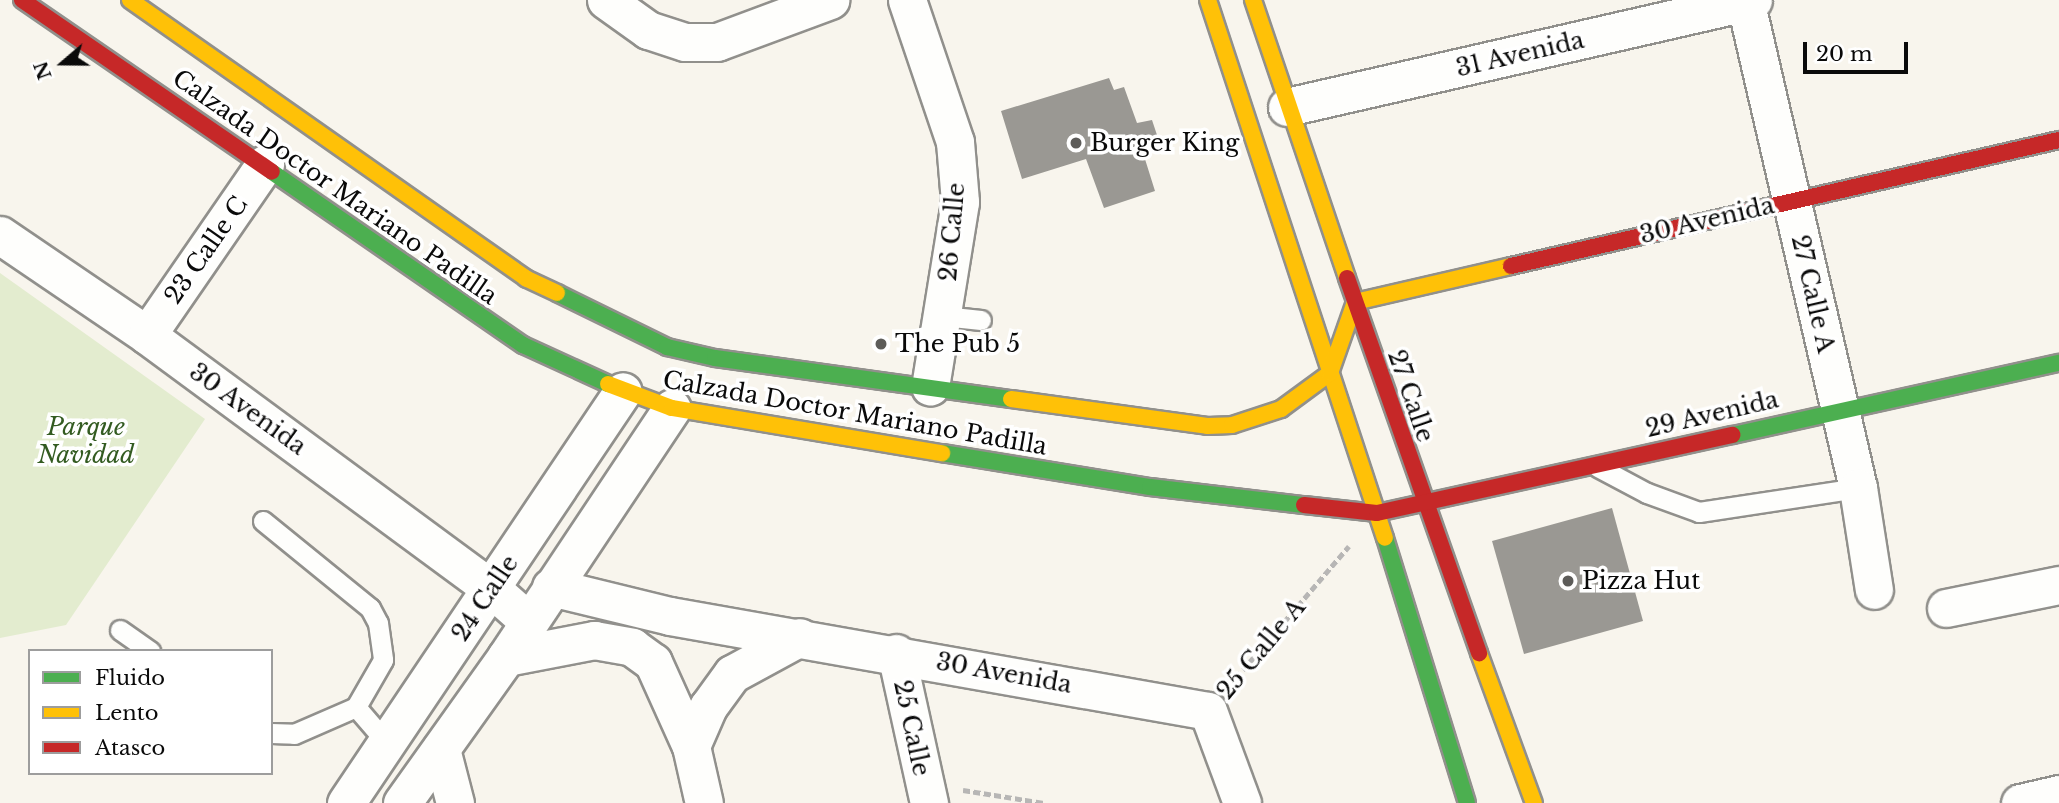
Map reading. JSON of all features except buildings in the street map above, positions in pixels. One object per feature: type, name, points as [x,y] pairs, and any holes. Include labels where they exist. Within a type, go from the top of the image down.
[{"type":"main road","name":"Calzada Doctor Mariano Padilla","points":[[130,0],[527,279],[604,320],[667,348],[715,358],[1220,426],[1281,409],[1330,373]]},
{"type":"main road","points":[[1208,0],[1377,513],[1467,803]]},
{"type":"main road","name":"27 Calle","points":[[1253,0],[1287,107],[1423,502],[1534,803]]},
{"type":"main road","name":"Calzada Doctor Mariano Padilla","points":[[39,5],[523,345],[623,391],[672,408],[1150,487],[1377,513]]},
{"type":"main road","name":"30 Avenida","points":[[1355,302],[2059,139]]},
{"type":"main road","points":[[1330,373],[1355,302]]},
{"type":"main road","name":"29 Avenida","points":[[1377,513],[1839,408],[2059,363]]},
{"type":"street","points":[[606,0],[648,30],[685,42],[717,42],[830,0]]},
{"type":"street","name":"26 Calle","points":[[907,0],[955,142],[960,202],[930,387]]},
{"type":"street","name":"31 Avenida","points":[[1287,107],[1748,1]]},
{"type":"street","name":"27 Calle A","points":[[1748,1],[1858,488],[1874,590]]},
{"type":"street","name":"23 Calle C","points":[[147,335],[265,164]]},
{"type":"street","name":"30 Avenida","points":[[0,234],[147,335],[492,589],[528,621]]},
{"type":"street","name":"24 Calle","points":[[346,803],[623,391]]},
{"type":"street","name":"24 Calle","points":[[402,803],[506,657],[672,408]]},
{"type":"street","points":[[1946,608],[2059,585]]},
{"type":"street","name":"30 Avenida","points":[[551,587],[670,615],[1208,710]]},
{"type":"street","points":[[704,803],[691,746],[708,707],[732,674],[800,637]]},
{"type":"street","name":"24 Calle","points":[[506,657],[594,640],[632,647],[653,662],[691,746]]},
{"type":"street","name":"25 Calle","points":[[896,653],[927,794]]},
{"type":"street","name":"25 Calle A","points":[[1208,710],[1242,803]]},
{"type":"street","points":[[442,749],[455,803]]},
{"type":"street","points":[[2020,803],[2059,794]]},
{"type":"lane","points":[[943,316],[981,320]]},
{"type":"lane","points":[[1595,465],[1647,494],[1699,512],[1858,488]]},
{"type":"lane","points":[[263,521],[370,608],[378,623],[383,660],[356,707],[294,734],[273,733]]},
{"type":"lane","points":[[120,630],[147,649]]},
{"type":"lane","points":[[356,707],[387,743]]},
{"type":"path","name":"25 Calle A","points":[[1208,710],[1377,513]]},
{"type":"path","points":[[927,794],[1044,803]]},
{"type":"green space","name":"Parque Navidad","points":[[0,273],[205,419],[66,625],[0,638]]},
{"type":"traffic: fast","points":[[272,172],[523,345],[608,384]]},
{"type":"traffic: fast","points":[[557,293],[667,347],[715,358],[1011,399]]},
{"type":"traffic: fast","points":[[1733,435],[2059,363]]},
{"type":"traffic: fast","points":[[942,453],[1150,487],[1304,505]]},
{"type":"traffic: fast","points":[[1385,538],[1467,803]]},
{"type":"traffic: slow","points":[[130,0],[527,279],[557,293]]},
{"type":"traffic: slow","points":[[1208,0],[1385,538]]},
{"type":"traffic: slow","points":[[1253,0],[1347,278]]},
{"type":"traffic: slow","points":[[1011,399],[1207,426],[1232,425],[1281,409],[1330,373],[1355,302],[1511,266]]},
{"type":"traffic: slow","points":[[608,384],[672,408],[942,453]]},
{"type":"traffic: slow","points":[[1479,653],[1534,803]]},
{"type":"traffic: jam","points":[[22,0],[272,172]]},
{"type":"traffic: jam","points":[[1511,266],[2059,140]]},
{"type":"traffic: jam","points":[[1347,278],[1479,653]]},
{"type":"traffic: jam","points":[[1304,505],[1377,513],[1733,435]]},
{"type":"place","name":"Burger King","points":[[1076,143]]},
{"type":"place","name":"The Pub 5","points":[[881,344]]},
{"type":"place","name":"Pizza Hut","points":[[1568,581]]}]
